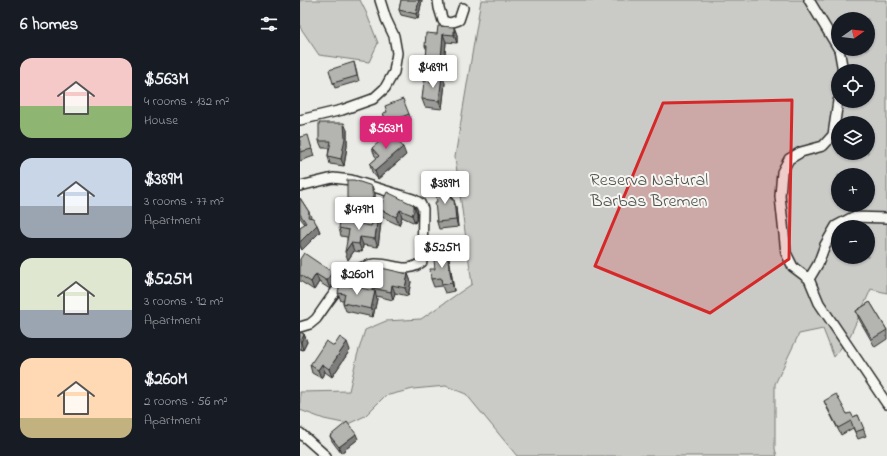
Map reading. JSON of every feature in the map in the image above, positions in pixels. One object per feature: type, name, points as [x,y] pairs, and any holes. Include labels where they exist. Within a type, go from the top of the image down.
[{"type":"street","points":[[300,120],[342,110],[373,100],[385,88],[394,72],[397,53],[394,36],[386,19],[380,0]]},
{"type":"street","points":[[438,0],[443,21],[450,23],[459,20],[463,8]]},
{"type":"street","points":[[809,0],[831,37]]},
{"type":"street","points":[[837,108],[833,135],[823,146],[801,152],[789,159],[782,172],[780,196],[786,253],[793,267],[809,279],[819,303],[887,404]]},
{"type":"street","points":[[300,186],[333,178],[351,180],[414,199],[420,203],[423,209],[422,262],[415,267],[406,269],[375,264],[364,267],[347,278],[316,319],[310,324],[300,327]]},
{"type":"street","points":[[809,279],[818,264],[825,245],[836,226],[853,217],[887,218]]},
{"type":"street","points":[[300,433],[326,456]]},
{"type":"highlighted area","points":[[792,100],[789,259],[710,313],[595,266],[663,103]]},
{"type":"green space","points":[[300,0],[360,0],[378,43],[369,62],[319,55],[300,27]]},
{"type":"green space","name":"Reserva Natural Barbas Bremen","points":[[481,0],[887,0],[887,293],[871,289],[850,336],[834,357],[823,329],[799,334],[775,384],[775,449],[777,456],[517,456],[466,394],[446,386],[413,389],[385,396],[365,416],[348,424],[324,419],[300,410],[300,392],[349,391],[365,330],[386,321],[421,319],[472,284],[455,157]]},
{"type":"building","points":[[401,0],[419,0],[416,14],[399,10]]},
{"type":"building","points":[[438,26],[454,27],[454,35],[443,34],[441,59],[426,58],[426,33],[437,34]]},
{"type":"building","points":[[354,62],[357,76],[333,83],[329,70]]},
{"type":"building","points":[[435,74],[442,75],[439,101],[422,99],[424,81],[434,82]]},
{"type":"building","points":[[403,99],[409,114],[387,123],[383,113],[387,112],[385,106]]},
{"type":"building","points":[[319,123],[344,123],[345,138],[341,159],[328,156],[331,141],[319,141]]},
{"type":"building","points":[[391,132],[403,147],[375,171],[370,164],[379,156],[372,148]]},
{"type":"building","points":[[308,135],[312,149],[300,152],[300,137]]},
{"type":"building","points":[[347,180],[354,180],[372,186],[373,210],[351,210],[351,199],[347,199]]},
{"type":"building","points":[[449,185],[452,200],[454,200],[456,220],[437,222],[435,188]]},
{"type":"building","points":[[387,192],[414,205],[412,215],[400,210],[396,217],[379,209]]},
{"type":"building","points":[[300,198],[309,212],[308,217],[313,218],[317,225],[300,242],[300,227],[306,223],[300,214]]},
{"type":"building","points":[[377,214],[375,239],[360,237],[359,244],[351,243],[345,252],[349,230],[339,228],[340,221],[371,226]]},
{"type":"building","points":[[446,249],[452,283],[442,285],[441,278],[431,279],[430,269],[435,269],[434,260],[441,259],[439,250]]},
{"type":"building","points":[[304,253],[332,272],[327,281],[316,274],[311,282],[300,275],[300,259]]},
{"type":"building","points":[[377,267],[408,274],[405,288],[392,285],[391,292],[372,288]]},
{"type":"building","points":[[340,284],[375,291],[371,309],[343,303],[345,294],[338,293]]},
{"type":"building","points":[[870,302],[887,330],[872,339],[856,311]]},
{"type":"building","points":[[300,332],[304,334],[301,342],[300,342]]},
{"type":"building","points":[[340,337],[347,342],[329,369],[322,364],[318,370],[310,365],[326,341],[334,346]]},
{"type":"building","points":[[836,394],[847,414],[851,413],[853,417],[858,415],[864,429],[855,432],[851,421],[838,428],[824,401]]},
{"type":"building","points":[[347,422],[356,434],[339,447],[330,436]]}]
